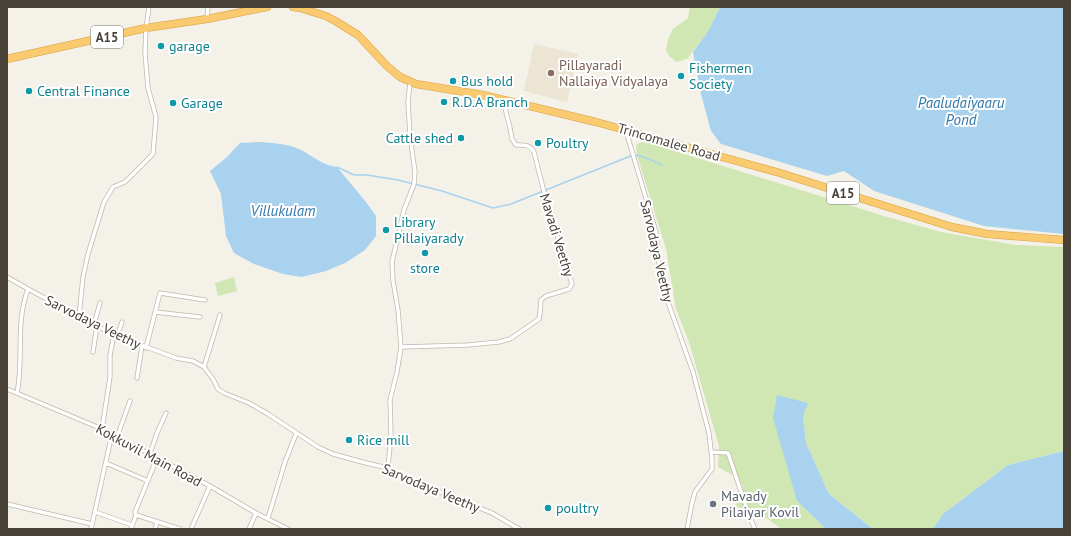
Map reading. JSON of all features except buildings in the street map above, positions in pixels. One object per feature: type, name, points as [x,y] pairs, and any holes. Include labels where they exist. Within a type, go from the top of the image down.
[{"type":"highway","name":"A15","points":[[7,59],[146,28],[207,19],[267,7]]},
{"type":"highway","name":"Trincomalee Road","points":[[293,7],[326,16],[358,35],[387,66],[400,77],[416,84],[502,99],[626,130],[780,173],[952,227],[987,234],[1064,240]]},
{"type":"street","points":[[78,316],[83,277],[88,254],[104,202],[113,187],[124,182],[153,154],[156,117],[148,88],[145,53],[149,7]]},
{"type":"street","points":[[207,19],[208,7]]},
{"type":"street","points":[[388,468],[391,435],[390,400],[397,372],[401,346],[392,262],[404,210],[414,184],[415,172],[410,136],[408,102],[410,82]]},
{"type":"street","name":"Mavadi Veethy","points":[[401,346],[468,346],[510,339],[539,319],[541,300],[546,296],[569,288],[572,284],[544,192],[534,152],[531,147],[516,145],[512,139],[502,99]]},
{"type":"street","name":"Sarvodaya Veethy","points":[[626,130],[656,232],[659,265],[664,291],[693,372],[709,434],[712,452],[712,469],[695,492],[686,529]]},
{"type":"street","name":"Sarvodaya Veethy","points":[[7,277],[115,335],[146,348],[176,358],[193,361],[204,367],[218,389],[249,403],[268,414],[318,448],[333,454],[388,468],[415,482],[492,513],[519,529]]},
{"type":"street","points":[[17,393],[20,372],[22,307],[28,289]]},
{"type":"street","points":[[146,348],[160,292],[205,300]]},
{"type":"street","points":[[93,352],[100,303]]},
{"type":"street","points":[[155,312],[200,317]]},
{"type":"street","points":[[204,367],[220,315]]},
{"type":"street","points":[[102,429],[110,377],[110,355],[115,335],[122,322]]},
{"type":"street","points":[[137,378],[142,346]]},
{"type":"street","name":"Kokkuvil Main Road","points":[[7,389],[102,429],[288,529]]},
{"type":"street","points":[[117,437],[130,401]]},
{"type":"street","points":[[150,454],[166,413]]},
{"type":"street","points":[[91,529],[112,434]]},
{"type":"street","points":[[268,518],[285,462],[296,434]]},
{"type":"street","points":[[712,452],[728,453],[755,529]]},
{"type":"street","points":[[95,512],[131,527],[136,515],[135,512],[157,458]]},
{"type":"street","points":[[106,463],[148,481]]},
{"type":"street","points":[[191,529],[210,486]]},
{"type":"street","points":[[7,504],[92,524]]},
{"type":"street","points":[[249,529],[256,513]]},
{"type":"street","points":[[136,515],[180,529]]},
{"type":"street","points":[[155,529],[157,522]]},
{"type":"shaded area","name":"Pillayaradi Nallaiya Vidyalaya","points":[[534,44],[578,54],[567,102],[524,91]]},
{"type":"green space","points":[[690,7],[720,7],[709,30],[687,59],[676,62],[669,56],[666,50],[668,39],[673,29],[688,18]]},
{"type":"green space","points":[[643,141],[884,216],[941,232],[1016,245],[1064,247],[1064,451],[1008,465],[943,514],[933,529],[873,529],[829,494],[806,443],[803,416],[777,395],[797,501],[826,529],[782,529],[766,518],[735,506],[743,486],[738,478],[718,467],[719,446],[689,342],[676,309],[666,249],[637,155],[636,145]]},
{"type":"green space","points":[[234,277],[237,291],[218,296],[215,283]]},
{"type":"water","name":"Paaludaiyaaru Pond","points":[[720,7],[1064,7],[1064,234],[984,226],[874,191],[844,171],[827,176],[721,144],[711,131],[701,94],[693,52],[709,30]]},
{"type":"water","name":"Villukulam","points":[[260,142],[282,144],[293,147],[323,163],[337,167],[376,216],[376,236],[365,250],[345,263],[326,271],[302,277],[283,274],[254,264],[234,253],[226,236],[221,194],[210,171],[227,157],[240,143]]},
{"type":"water","points":[[777,395],[808,403],[803,416],[806,443],[829,494],[873,529],[826,529],[797,501],[773,418]]},
{"type":"water","points":[[1064,451],[1064,529],[933,529],[943,514],[1008,465]]},
{"type":"waterway","points":[[337,167],[354,175],[367,175],[398,180],[442,191],[493,208],[511,204],[633,155],[644,157],[662,165]]},
{"type":"place","name":"garage","points":[[161,46]]},
{"type":"place","name":"Pillayaradi Nallaiya Vidyalaya","points":[[551,73]]},
{"type":"place","name":"Fishermen Society","points":[[681,76]]},
{"type":"place","name":"Bus hold","points":[[453,81]]},
{"type":"place","name":"Central Finance","points":[[29,91]]},
{"type":"place","name":"R.D.A Branch","points":[[444,102]]},
{"type":"place","name":"Garage","points":[[173,103]]},
{"type":"place","name":"Cattle shed","points":[[461,138]]},
{"type":"place","name":"Poultry","points":[[538,143]]},
{"type":"place","name":"Library Pillaiyarady","points":[[386,230]]},
{"type":"place","name":"store","points":[[425,253]]},
{"type":"place","name":"Rice mill","points":[[349,440]]},
{"type":"place","name":"Mavady Pilaiyar Kovil","points":[[713,504]]},
{"type":"place","name":"poultry","points":[[548,508]]}]
